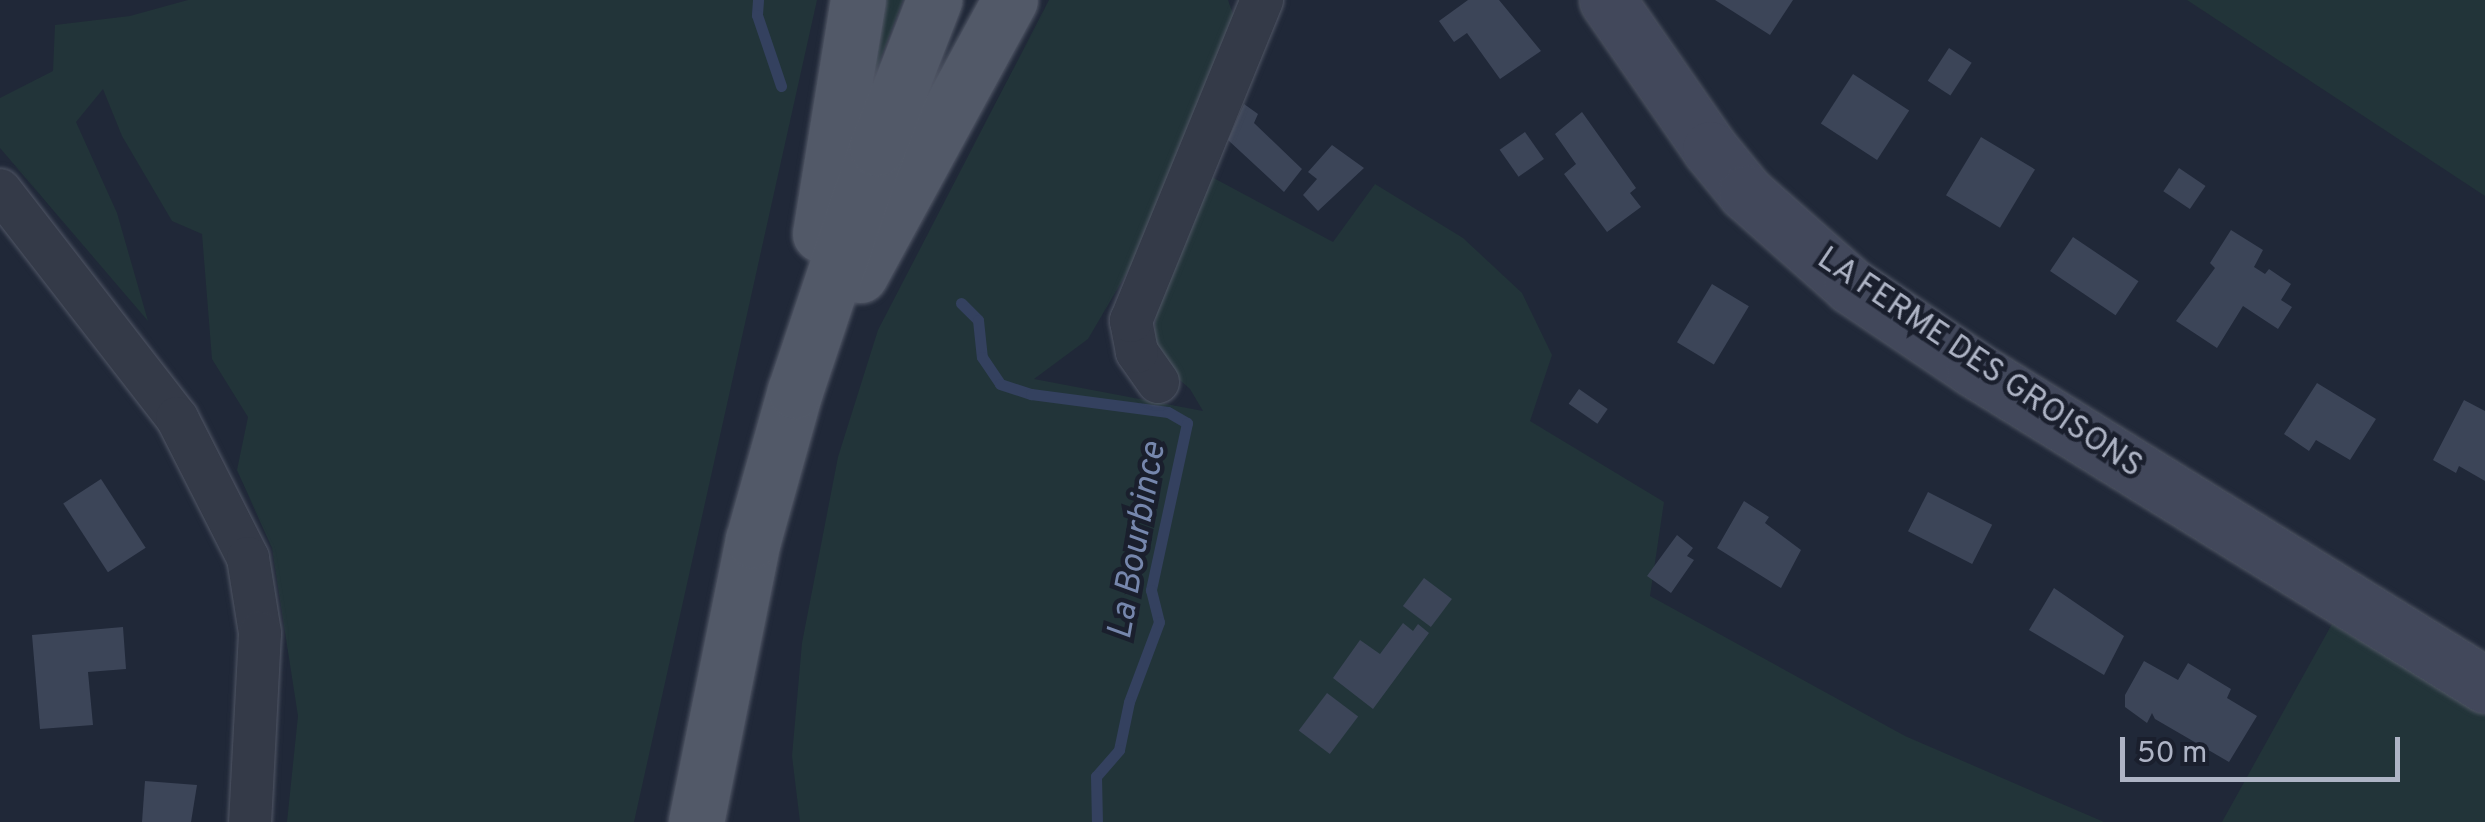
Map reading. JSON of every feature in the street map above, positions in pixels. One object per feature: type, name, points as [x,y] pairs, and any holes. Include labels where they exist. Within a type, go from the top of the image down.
[{"type":"main road","points":[[795,391],[858,0]]},
{"type":"main road","points":[[696,822],[754,540],[795,391],[877,148],[934,0]]},
{"type":"main road","points":[[795,391],[1010,0]]},
{"type":"main road","name":"LA FERME DES GROISONS","points":[[1607,0],[1710,149],[1746,193],[1851,286],[1974,369],[2485,684]]},
{"type":"street","points":[[1158,382],[1136,352],[1131,321],[1262,0]]},
{"type":"street","points":[[0,190],[177,418],[248,558],[260,633],[250,822]]},
{"type":"shaded area","points":[[188,0],[817,0],[634,822],[287,822],[298,716],[272,548],[237,470],[248,417],[212,359],[202,234],[172,221],[122,136],[103,89],[76,122],[117,213],[148,321],[0,148],[0,98],[53,71],[55,25],[130,16]]},
{"type":"shaded area","points":[[876,0],[903,0],[862,107]]},
{"type":"shaded area","points":[[1049,0],[1228,0],[1234,17],[1142,247],[1088,339],[1034,379],[1203,411],[1190,389],[1152,356],[1157,304],[1208,175],[1333,242],[1375,184],[1463,238],[1522,293],[1552,355],[1530,421],[1664,502],[1650,596],[1905,736],[2104,822],[800,822],[792,756],[802,643],[838,457],[878,330]]},
{"type":"shaded area","points":[[2187,0],[2485,0],[2485,196]]},
{"type":"shaded area","points":[[2332,624],[2485,715],[2485,822],[2222,822]]},
{"type":"building","points":[[1468,0],[1499,0],[1541,51],[1500,79],[1467,33],[1454,42],[1439,21]]},
{"type":"building","points":[[1715,0],[1793,0],[1770,35]]},
{"type":"building","points":[[1949,48],[1972,63],[1950,95],[1928,81]]},
{"type":"building","points":[[1853,74],[1909,110],[1877,160],[1821,123]]},
{"type":"building","points":[[1244,104],[1258,114],[1254,123],[1302,169],[1284,192],[1228,140]]},
{"type":"building","points":[[1582,112],[1636,188],[1630,193],[1641,207],[1607,232],[1564,174],[1576,164],[1555,134]]},
{"type":"building","points":[[1525,132],[1544,159],[1519,177],[1500,150]]},
{"type":"building","points":[[1981,137],[2035,169],[2000,228],[1946,195]]},
{"type":"building","points":[[1332,145],[1364,168],[1318,211],[1303,195],[1317,179],[1308,172]]},
{"type":"building","points":[[2179,168],[2206,186],[2190,209],[2163,191]]},
{"type":"building","points":[[2231,230],[2263,250],[2254,267],[2265,274],[2269,269],[2291,284],[2281,300],[2292,307],[2278,329],[2243,306],[2217,348],[2176,321],[2215,268],[2210,263]]},
{"type":"building","points":[[2073,237],[2138,281],[2116,315],[2050,271]]},
{"type":"building","points":[[1712,284],[1749,306],[1714,364],[1677,342]]},
{"type":"building","points":[[2317,383],[2376,419],[2350,460],[2316,440],[2309,451],[2284,434]]},
{"type":"building","points":[[1579,389],[1608,409],[1597,424],[1569,404]]},
{"type":"building","points":[[2464,400],[2485,411],[2485,481],[2459,466],[2456,473],[2433,460]]},
{"type":"building","points":[[101,479],[146,548],[108,572],[63,504]]},
{"type":"building","points":[[1928,492],[1992,525],[1972,564],[1908,531]]},
{"type":"building","points":[[1744,501],[1769,517],[1765,523],[1801,550],[1781,588],[1717,548]]},
{"type":"building","points":[[1677,535],[1693,548],[1687,556],[1694,560],[1671,593],[1647,576]]},
{"type":"building","points":[[1424,578],[1452,599],[1431,627],[1403,606]]},
{"type":"building","points":[[2054,588],[2124,636],[2104,675],[2029,630]]},
{"type":"building","points":[[1403,623],[1413,631],[1418,624],[1429,633],[1373,709],[1333,678],[1360,640],[1380,654]]},
{"type":"building","points":[[123,627],[126,669],[88,672],[93,725],[40,729],[32,635]]},
{"type":"building","points":[[2144,661],[2178,680],[2188,663],[2231,689],[2227,698],[2257,716],[2229,762],[2155,719],[2152,713],[2147,723],[2125,707],[2125,695]]},
{"type":"building","points":[[1327,693],[1358,716],[1330,754],[1299,731]]},
{"type":"building","points":[[145,781],[197,785],[191,822],[142,822]]},
{"type":"waterway","name":"La Bourbince","points":[[758,0],[757,15],[781,86]]},
{"type":"waterway","name":"La Bourbince","points":[[961,303],[978,320],[982,357],[1000,384],[1031,394],[1168,412],[1187,423],[1151,590],[1159,622],[1129,702],[1119,750],[1096,776],[1097,822]]}]
